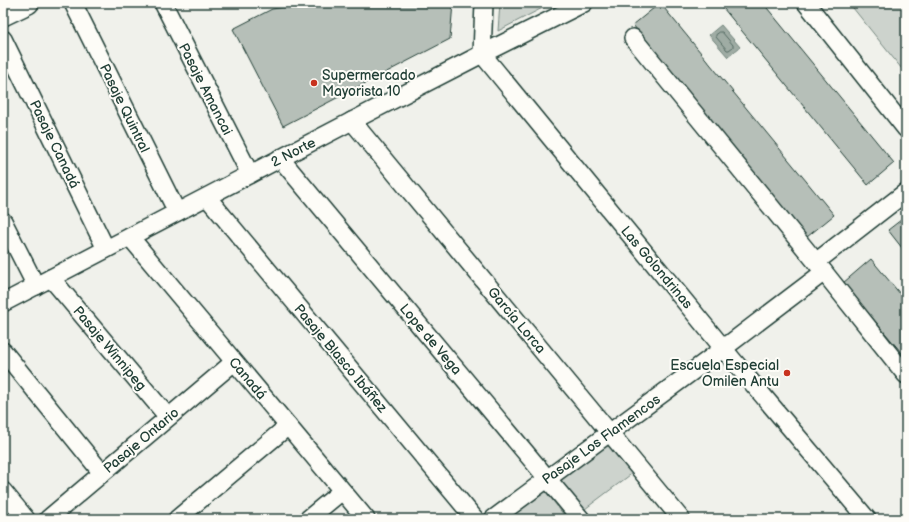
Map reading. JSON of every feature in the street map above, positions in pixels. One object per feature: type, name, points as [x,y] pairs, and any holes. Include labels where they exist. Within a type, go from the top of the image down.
[{"type":"main road","points":[[3,15],[28,3]]},
{"type":"street","name":"Pasaje Quintral","points":[[73,3],[177,212]]},
{"type":"street","name":"Pasaje Amancai","points":[[163,3],[250,174]]},
{"type":"street","points":[[482,54],[484,3]]},
{"type":"street","name":"2 Norte","points":[[3,303],[280,158],[584,3]]},
{"type":"street","points":[[806,3],[906,129]]},
{"type":"street","points":[[633,38],[906,375]]},
{"type":"street","name":"Pasaje Canadá","points":[[3,39],[106,250]]},
{"type":"street","name":"Las Golondrinas","points":[[482,54],[867,519]]},
{"type":"street","name":"García Lorca","points":[[352,121],[681,519]]},
{"type":"street","name":"Lope de Vega","points":[[280,158],[581,519]]},
{"type":"street","name":"Pasaje Los Flamencos","points":[[493,519],[724,348],[906,192]]},
{"type":"street","name":"Pasaje Blasco Ibáñez","points":[[207,197],[475,519]]},
{"type":"street","points":[[3,221],[36,286]]},
{"type":"street","name":"Canadá","points":[[130,237],[366,519]]},
{"type":"street","name":"Pasaje Winnipeg","points":[[51,278],[168,417]]},
{"type":"street","points":[[3,351],[102,473]]},
{"type":"street","name":"Pasaje Ontario","points":[[48,519],[234,362]]},
{"type":"street","points":[[176,519],[288,426]]},
{"type":"street","points":[[3,491],[26,519]]},
{"type":"street","points":[[308,519],[342,491]]},
{"type":"shaded area","points":[[500,3],[552,3],[498,31]]},
{"type":"shaded area","points":[[849,3],[902,3],[906,8],[906,66],[902,69]]},
{"type":"shaded area","points":[[608,438],[634,472],[581,512],[555,478]]},
{"type":"shaded area","points":[[543,488],[567,519],[503,519]]},
{"type":"water","points":[[721,25],[740,47],[728,57],[709,35]]},
{"type":"building","name":"Supermercado Mayorista 10","points":[[310,3],[349,3],[367,6],[367,3],[453,3],[450,39],[283,126],[233,29],[272,9]]},
{"type":"building","points":[[660,3],[834,215],[807,237],[633,25]]},
{"type":"building","points":[[719,3],[763,3],[894,163],[868,185]]},
{"type":"building","points":[[906,216],[906,253],[888,230]]},
{"type":"building","points":[[871,259],[906,301],[906,358],[843,283]]},
{"type":"place","name":"Supermercado Mayorista 10","points":[[314,83]]},
{"type":"place","name":"Escuela Especial Omilen Antu","points":[[787,373]]}]
